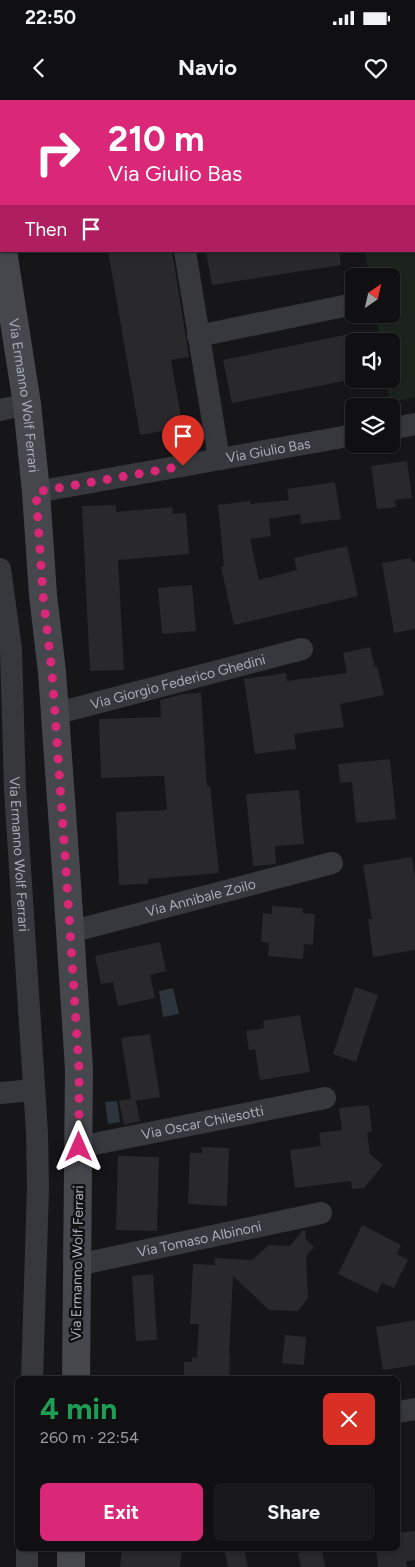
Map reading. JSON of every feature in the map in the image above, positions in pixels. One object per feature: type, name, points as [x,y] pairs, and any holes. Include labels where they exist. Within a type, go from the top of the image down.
[{"type":"street","name":"Via Ermanno Wolf Ferrari","points":[[3,252],[27,404],[36,492],[79,1069],[76,1376]]},
{"type":"street","points":[[185,252],[219,459]]},
{"type":"street","points":[[198,336],[345,306]]},
{"type":"street","points":[[0,410],[27,404]]},
{"type":"street","points":[[400,427],[415,424]]},
{"type":"street","name":"Via Giulio Bas","points":[[36,492],[345,437]]},
{"type":"street","name":"Via Ermanno Wolf Ferrari","points":[[0,570],[3,603],[11,649],[15,790],[34,1090],[38,1188],[32,1376]]},
{"type":"street","name":"Via Giorgio Federico Ghedini","points":[[54,714],[302,649]]},
{"type":"street","name":"Via Annibale Zoilo","points":[[70,932],[332,862]]},
{"type":"street","points":[[0,1093],[34,1090]]},
{"type":"street","name":"Via Oscar Chilesotti","points":[[79,1147],[325,1098]]},
{"type":"street","name":"Via Tomaso Albinoni","points":[[77,1265],[321,1213]]},
{"type":"street","points":[[400,1412],[415,1409]]},
{"type":"street","points":[[27,1567],[28,1551]]},
{"type":"street","points":[[70,1567],[72,1551]]},
{"type":"shaded area","points":[[365,252],[415,252],[415,397],[400,400],[400,398],[389,398],[388,388],[400,388],[400,333],[379,333],[377,323],[400,323],[400,268],[368,268]]},
{"type":"shaded area","points":[[173,988],[179,1014],[163,1017],[159,991]]},
{"type":"shaded area","points":[[117,1101],[120,1122],[108,1124],[105,1102]]},
{"type":"building","points":[[108,252],[172,252],[189,357],[171,360],[180,411],[180,428],[140,435]]},
{"type":"building","points":[[206,252],[339,252],[341,265],[212,285]]},
{"type":"building","points":[[345,335],[345,381],[232,403],[223,360]]},
{"type":"building","points":[[407,461],[412,498],[395,500],[396,507],[377,509],[371,466]]},
{"type":"building","points":[[335,482],[341,519],[301,524],[300,514],[269,519],[271,536],[250,539],[259,580],[297,570],[294,558],[347,546],[358,596],[234,625],[221,567],[224,566],[218,505],[250,501],[250,504],[289,500],[287,489]]},
{"type":"building","points":[[116,505],[116,512],[172,507],[173,514],[186,513],[189,554],[118,560],[124,670],[90,671],[82,506]]},
{"type":"building","points":[[411,558],[412,562],[415,562],[415,629],[394,633],[382,563]]},
{"type":"building","points":[[192,585],[196,631],[162,634],[158,588]]},
{"type":"building","points":[[370,647],[384,695],[340,704],[344,727],[294,734],[296,749],[255,754],[244,679],[286,673],[287,681],[347,673],[343,653]]},
{"type":"building","points":[[201,693],[207,787],[210,786],[219,873],[148,879],[148,884],[119,885],[116,812],[167,810],[164,776],[101,778],[99,719],[161,717],[160,700],[183,694]]},
{"type":"building","points":[[390,759],[396,819],[356,823],[352,782],[340,783],[338,764]]},
{"type":"building","points":[[299,790],[304,844],[275,846],[276,864],[253,866],[246,794]]},
{"type":"building","points":[[412,857],[415,876],[415,950],[373,957],[368,919],[372,919],[363,865]]},
{"type":"building","points":[[272,906],[303,908],[303,913],[315,914],[313,945],[304,944],[303,959],[268,956],[269,943],[261,942],[263,913],[272,914]]},
{"type":"building","points":[[160,942],[166,971],[150,975],[155,998],[118,1006],[113,982],[101,984],[95,956]]},
{"type":"building","points":[[355,987],[378,995],[356,1062],[333,1054]]},
{"type":"building","points":[[300,1015],[310,1072],[260,1080],[255,1049],[249,1050],[246,1031],[264,1028],[263,1021]]},
{"type":"building","points":[[150,1034],[160,1097],[136,1101],[140,1121],[124,1125],[119,1101],[131,1099],[121,1038]]},
{"type":"building","points":[[369,1105],[372,1132],[367,1133],[370,1154],[383,1165],[364,1188],[352,1189],[351,1181],[295,1188],[290,1150],[321,1146],[319,1133],[342,1130],[339,1108]]},
{"type":"building","points":[[202,1147],[229,1148],[227,1206],[188,1204],[190,1153],[202,1153]]},
{"type":"building","points":[[118,1156],[159,1157],[157,1231],[116,1230]]},
{"type":"building","points":[[362,1225],[401,1245],[397,1254],[408,1260],[394,1288],[382,1283],[377,1293],[338,1274]]},
{"type":"building","points":[[305,1230],[306,1240],[314,1247],[306,1256],[308,1298],[298,1311],[269,1310],[233,1276],[229,1376],[184,1376],[184,1362],[192,1362],[192,1357],[197,1358],[199,1324],[190,1324],[193,1264],[215,1265],[214,1258],[252,1260],[269,1245],[290,1246]]},
{"type":"building","points":[[153,1274],[157,1340],[136,1341],[132,1276]]},
{"type":"building","points":[[415,1320],[415,1365],[383,1370],[376,1327]]},
{"type":"building","points":[[285,1335],[306,1337],[304,1365],[282,1363]]},
{"type":"building","points":[[415,1531],[415,1560],[406,1561],[407,1567],[378,1567],[376,1551],[400,1551],[400,1533]]},
{"type":"building","points":[[122,1551],[182,1551],[180,1567],[120,1567]]},
{"type":"building","points":[[224,1551],[244,1551],[248,1567],[228,1567]]},
{"type":"building","points":[[322,1551],[325,1567],[301,1567],[298,1553]]},
{"type":"route","points":[[79,1147],[79,1069],[67,884],[52,672],[43,595],[36,492],[183,466]]}]
